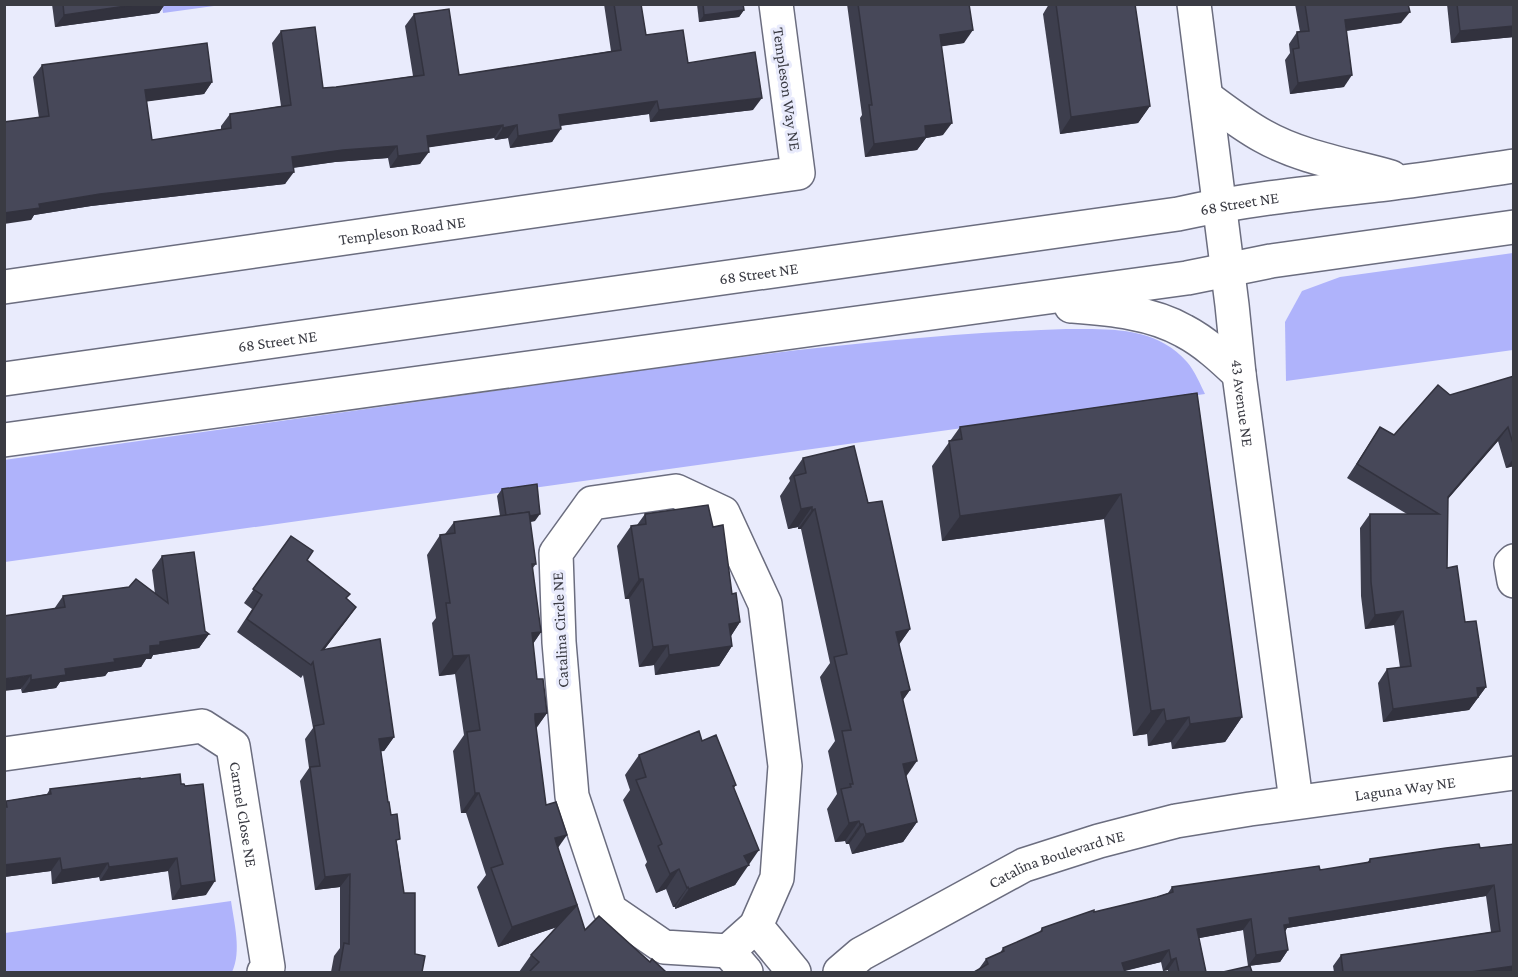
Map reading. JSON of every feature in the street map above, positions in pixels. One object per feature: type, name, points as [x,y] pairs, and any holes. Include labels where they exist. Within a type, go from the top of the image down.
[{"type":"street","name":"Templeson Way NE","points":[[776,4],[798,173]]},
{"type":"street","name":"43 Avenue NE","points":[[1194,4],[1239,374],[1296,801]]},
{"type":"street","points":[[1206,97],[1264,137],[1296,151],[1408,181]]},
{"type":"street","name":"68 Street NE","points":[[4,379],[1178,214],[1219,205],[1514,166]]},
{"type":"street","name":"Templeson Road NE","points":[[4,287],[798,173]]},
{"type":"street","points":[[4,440],[1186,278],[1227,269],[1514,227]]},
{"type":"street","points":[[1012,301],[1107,309],[1156,319],[1184,330],[1213,350],[1239,374]]},
{"type":"street","name":"Catalina Circle NE","points":[[676,490],[723,513],[765,604],[785,766],[777,878],[737,962],[664,947],[610,910],[572,796],[559,642],[556,553],[591,502],[676,490]]},
{"type":"street","points":[[1514,561],[1511,564],[1514,581]]},
{"type":"street","name":"Carmel Close NE","points":[[4,754],[201,726],[233,747],[268,967],[264,972]]},
{"type":"street","name":"Laguna Way NE","points":[[1296,801],[1514,773]]},
{"type":"street","name":"Catalina Boulevard NE","points":[[840,972],[861,954],[1024,865],[1176,821],[1296,801]]},
{"type":"street","points":[[756,926],[795,972]]},
{"type":"shaded area","points":[[162,4],[221,5],[163,13]]},
{"type":"shaded area","points":[[1513,253],[1513,350],[1286,381],[1285,322],[1302,291],[1340,277]]},
{"type":"shaded area","points":[[1066,329],[1131,332],[1161,342],[1175,350],[1187,362],[1205,394],[5,562],[4,460],[735,358],[933,337]]},
{"type":"shaded area","points":[[231,901],[237,946],[232,972],[5,972],[5,933]]},
{"type":"building","points":[[63,4],[140,4],[64,15]]},
{"type":"building","points":[[614,4],[641,4],[646,35],[683,30],[688,63],[755,52],[762,98],[659,110],[657,101],[559,115],[561,129],[518,136],[517,125],[503,128],[503,125],[427,136],[429,152],[398,156],[397,146],[292,157],[294,172],[100,194],[39,204],[40,208],[4,213],[4,122],[49,116],[42,65],[207,43],[212,82],[145,90],[152,140],[231,128],[230,114],[291,105],[281,31],[315,27],[323,88],[336,87],[424,75],[414,14],[449,9],[459,75],[621,50]]},
{"type":"building","points":[[703,4],[743,4],[744,10],[704,15]]},
{"type":"building","points":[[858,4],[969,4],[973,30],[940,35],[952,123],[925,126],[926,137],[874,144],[869,105],[872,105]]},
{"type":"building","points":[[1056,4],[1135,4],[1150,106],[1071,117]]},
{"type":"building","points":[[1305,4],[1408,4],[1410,12],[1345,20],[1352,75],[1298,83],[1293,49],[1299,48],[1297,32],[1309,31]]},
{"type":"building","points":[[1457,4],[1514,4],[1514,26],[1460,31]]},
{"type":"building","points":[[1514,376],[1514,447],[1508,427],[1448,497],[1447,568],[1457,566],[1465,622],[1476,621],[1486,687],[1477,688],[1478,697],[1393,709],[1387,669],[1411,666],[1403,611],[1375,615],[1371,582],[1370,514],[1439,514],[1357,464],[1380,427],[1394,435],[1438,385],[1450,395]]},
{"type":"building","points":[[1197,393],[1242,717],[1190,724],[1189,717],[1166,721],[1164,709],[1151,711],[1121,494],[960,516],[949,441],[962,439],[960,427]]},
{"type":"building","points":[[854,446],[868,503],[882,501],[910,629],[896,632],[910,690],[901,692],[917,761],[903,764],[917,822],[866,834],[863,824],[859,821],[849,823],[841,789],[851,787],[850,784],[853,784],[842,731],[851,730],[834,657],[847,654],[815,509],[812,510],[812,507],[801,509],[794,476],[806,473],[803,458]]},
{"type":"building","points":[[537,484],[540,514],[530,516],[529,512],[506,515],[502,489]]},
{"type":"building","points":[[708,505],[713,527],[723,525],[732,594],[736,593],[740,622],[729,624],[732,646],[669,655],[668,645],[653,647],[643,579],[639,579],[631,526],[646,524],[645,514]]},
{"type":"building","points":[[529,512],[536,564],[532,564],[541,632],[532,633],[537,679],[543,679],[547,713],[535,714],[535,719],[546,805],[556,802],[567,835],[555,838],[577,905],[512,927],[491,868],[503,864],[479,793],[475,793],[467,732],[480,730],[469,655],[453,656],[446,603],[450,603],[440,535],[455,533],[454,522]]},
{"type":"building","points":[[291,536],[313,551],[307,560],[350,594],[346,598],[356,607],[322,650],[380,639],[394,737],[379,739],[391,815],[397,814],[400,839],[396,840],[404,893],[415,893],[415,954],[425,956],[422,972],[339,972],[344,943],[349,944],[350,874],[325,877],[310,767],[320,766],[314,726],[324,724],[313,662],[311,665],[247,619],[262,595],[253,589]]},
{"type":"building","points":[[194,552],[205,631],[209,634],[160,642],[160,645],[150,646],[150,654],[65,669],[66,675],[31,680],[31,675],[4,679],[4,616],[65,607],[63,596],[129,587],[136,579],[168,603],[162,556]]},
{"type":"building","points":[[699,731],[702,741],[716,735],[736,785],[733,786],[759,850],[744,856],[749,865],[689,889],[679,869],[670,874],[658,846],[662,844],[636,780],[646,777],[639,755]]},
{"type":"building","points":[[180,774],[181,784],[185,786],[203,784],[215,881],[181,886],[177,858],[109,867],[108,863],[62,870],[60,858],[4,865],[4,807],[7,807],[6,801],[51,794],[50,789]]},
{"type":"building","points":[[1479,844],[1480,848],[1514,844],[1514,966],[1471,972],[1343,972],[1341,955],[1500,931],[1494,885],[1289,918],[1290,924],[1284,925],[1288,950],[1256,955],[1251,919],[1197,929],[1206,972],[1179,972],[1176,958],[1171,960],[1169,950],[1122,963],[1125,972],[974,972],[988,964],[986,959],[1004,951],[1003,948],[1042,931],[1042,928],[1094,910],[1094,912],[1173,892],[1172,887],[1319,866],[1320,870],[1370,862],[1370,859]]},
{"type":"building","points":[[577,905],[585,930],[599,916],[650,962],[652,959],[666,972],[529,972],[539,962],[531,955]]},
{"type":"building","points":[[1250,966],[1252,972],[1223,972]]}]
